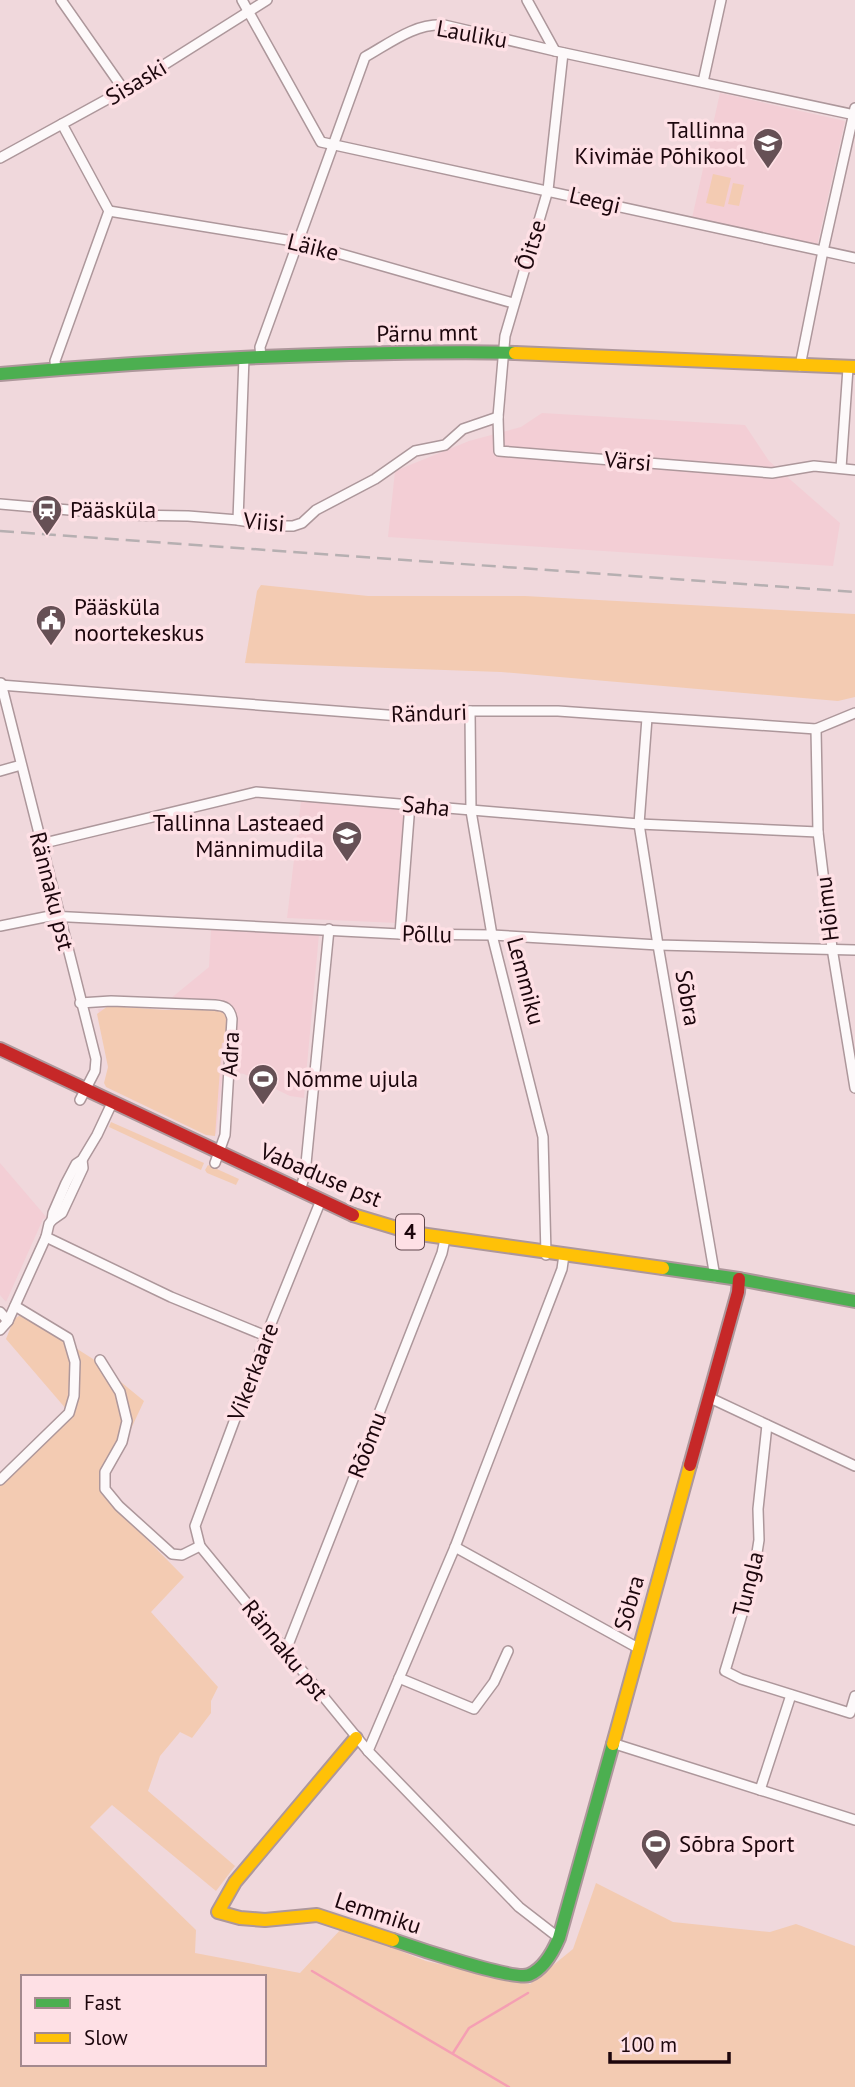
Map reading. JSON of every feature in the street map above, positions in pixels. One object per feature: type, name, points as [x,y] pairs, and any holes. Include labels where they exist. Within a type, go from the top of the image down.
[{"type":"main road","name":"Pärnu mnt","points":[[0,374],[149,362],[261,357],[503,353],[851,368]]},
{"type":"main road","name":"Vabaduse pst","points":[[0,1049],[83,1095]]},
{"type":"main road","name":"Vabaduse pst","points":[[0,1061],[83,1095],[319,1204],[400,1230],[444,1242],[855,1301]]},
{"type":"main road","name":"Vabaduse pst","points":[[217,1158],[300,1191],[319,1204]]},
{"type":"main road","name":"Vabaduse pst","points":[[739,1283],[855,1309]]},
{"type":"main road","name":"Sõbra","points":[[559,1938],[739,1283]]},
{"type":"main road","name":"Lemmiku","points":[[356,1738],[222,1899],[218,1912],[240,1919],[265,1920],[317,1915],[435,1954],[512,1975],[527,1976],[545,1963],[559,1938]]},
{"type":"street","points":[[61,0],[124,89]]},
{"type":"street","points":[[242,0],[321,142],[334,146]]},
{"type":"street","name":"Sisaski","points":[[0,158],[124,89],[267,0]]},
{"type":"street","points":[[527,0],[559,52]]},
{"type":"street","points":[[703,82],[721,0]]},
{"type":"street","name":"Lauliku","points":[[261,357],[260,347],[365,57],[418,28],[430,24],[444,25],[559,52],[855,113]]},
{"type":"street","name":"Õitse","points":[[503,353],[513,303],[548,190],[559,52]]},
{"type":"street","points":[[800,366],[855,113]]},
{"type":"street","points":[[56,369],[55,361],[109,211],[62,124]]},
{"type":"street","name":"Leegi","points":[[334,146],[855,258]]},
{"type":"street","name":"Läike","points":[[109,211],[299,242],[513,303]]},
{"type":"street","name":"Värsi","points":[[503,353],[498,417],[499,450],[772,473],[814,466],[855,470]]},
{"type":"street","points":[[238,520],[244,358]]},
{"type":"street","points":[[841,468],[851,368]]},
{"type":"street","name":"Viisi","points":[[0,504],[127,515],[188,516],[285,526],[302,523],[316,510],[374,479],[415,451],[445,444],[463,429],[498,417]]},
{"type":"street","name":"Ränduri","points":[[0,683],[413,717],[470,711],[558,711],[816,729],[855,713]]},
{"type":"street","name":"Rännaku pst","points":[[0,683],[96,1059],[95,1071],[83,1095]]},
{"type":"street","name":"Lemmiku","points":[[470,711],[471,811],[492,935],[543,1137],[545,1256]]},
{"type":"street","name":"Sõbra","points":[[647,718],[639,824],[715,1279]]},
{"type":"street","name":"Hõimu","points":[[816,729],[818,832],[832,948],[855,1088]]},
{"type":"street","points":[[0,771],[21,765]]},
{"type":"street","name":"Saha","points":[[40,844],[256,792],[639,824],[818,832]]},
{"type":"street","points":[[400,934],[410,804]]},
{"type":"street","name":"Põllu","points":[[0,926],[59,916],[400,934],[492,935],[658,945],[855,950]]},
{"type":"street","points":[[300,1191],[305,1174],[328,929]]},
{"type":"street","name":"Adra","points":[[80,1003],[94,1001],[215,1005],[226,1007],[230,1011],[232,1019],[225,1135],[217,1158]]},
{"type":"street","points":[[0,1329],[8,1321],[15,1306],[46,1237],[49,1224],[62,1213],[83,1168],[82,1160],[109,1107]]},
{"type":"street","name":"Vikerkaare","points":[[200,1546],[195,1526],[319,1204]]},
{"type":"street","points":[[46,1237],[171,1297],[266,1336]]},
{"type":"street","name":"Rõõmu","points":[[286,1650],[444,1242]]},
{"type":"street","points":[[368,1751],[455,1547],[563,1259]]},
{"type":"street","points":[[0,1480],[69,1413],[74,1396],[75,1362],[68,1338],[15,1306]]},
{"type":"street","points":[[0,1312],[8,1321]]},
{"type":"street","points":[[100,1360],[120,1392],[127,1421],[122,1442],[105,1472],[105,1489],[119,1506],[172,1554],[182,1555],[200,1546]]},
{"type":"street","points":[[708,1397],[855,1466]]},
{"type":"street","name":"Tungla","points":[[767,1425],[755,1565],[725,1671],[741,1679],[850,1713],[855,1696]]},
{"type":"street","name":"Rännaku pst","points":[[200,1546],[356,1738],[519,1907],[559,1938]]},
{"type":"street","points":[[455,1547],[638,1648]]},
{"type":"street","points":[[399,1678],[474,1709],[494,1682],[508,1651]]},
{"type":"street","points":[[760,1790],[791,1695]]},
{"type":"street","points":[[612,1743],[855,1820]]},
{"type":"shaded area","name":"Tallinna Kivimäe Põhikool","points":[[720,93],[845,121],[817,246],[692,218]]},
{"type":"shaded area","points":[[713,174],[731,178],[724,207],[706,203]]},
{"type":"shaded area","points":[[733,183],[744,185],[739,206],[728,204]]},
{"type":"shaded area","points":[[542,413],[745,425],[769,461],[840,523],[833,566],[388,537],[395,471],[469,441],[521,427]]},
{"type":"shaded area","points":[[261,585],[368,596],[525,596],[855,614],[855,697],[838,701],[501,672],[245,663],[257,591]]},
{"type":"shaded area","name":"Tallinna Lasteaed Männimudila","points":[[301,801],[405,808],[397,923],[287,918]]},
{"type":"shaded area","points":[[211,929],[319,934],[304,1098],[290,1096],[244,1074],[223,1071],[216,1134],[117,1086],[98,1009],[170,1011],[170,999],[209,967]]},
{"type":"shaded area","points":[[108,1006],[224,1010],[228,1017],[228,1043],[222,1043],[215,1136],[206,1135],[106,1087],[104,1083],[108,1067],[97,1014]]},
{"type":"shaded area","points":[[111,1122],[204,1163],[201,1170],[109,1127]]},
{"type":"shaded area","points":[[0,1163],[47,1218],[43,1219],[6,1302],[0,1295]]},
{"type":"shaded area","points":[[208,1165],[239,1179],[236,1185],[207,1173],[205,1170]]},
{"type":"shaded area","points":[[22,1314],[93,1359],[144,1401],[101,1493],[184,1577],[151,1612],[218,1687],[211,1701],[211,1713],[192,1738],[180,1732],[160,1756],[148,1791],[235,1866],[216,1891],[112,1805],[90,1827],[196,1930],[195,1953],[300,1973],[342,1928],[426,1961],[530,1984],[573,1949],[596,1883],[673,1922],[770,1932],[796,1924],[855,1946],[855,2087],[0,2087],[0,1486],[73,1417],[6,1339],[14,1319]]},
{"type":"waterway","points":[[312,1971],[509,2087]]},
{"type":"waterway","points":[[453,2053],[469,2028],[528,1993]]},
{"type":"railway","points":[[0,531],[855,592]]},
{"type":"traffic: fast","points":[[0,374],[262,357],[432,352],[515,353]]},
{"type":"traffic: fast","points":[[663,1268],[855,1301]]},
{"type":"traffic: fast","points":[[393,1940],[504,1973],[529,1975],[539,1969],[559,1938],[613,1744]]},
{"type":"traffic: slow","points":[[515,353],[855,367]]},
{"type":"traffic: slow","points":[[353,1215],[413,1233],[663,1268]]},
{"type":"traffic: slow","points":[[613,1744],[690,1465]]},
{"type":"traffic: slow","points":[[356,1738],[235,1882],[218,1912],[240,1918],[265,1920],[317,1915],[393,1940]]},
{"type":"traffic: jam","points":[[0,1049],[353,1215]]},
{"type":"traffic: jam","points":[[690,1465],[738,1292],[739,1279]]},
{"type":"place","name":"Tallinna Kivimäe Põhikool","points":[[768,170]]},
{"type":"place","name":"Pääsküla","points":[[47,537]]},
{"type":"place","name":"Pääsküla noortekeskus","points":[[51,647]]},
{"type":"place","name":"Tallinna Lasteaed Männimudila","points":[[347,863]]},
{"type":"place","name":"Nõmme ujula","points":[[263,1106]]},
{"type":"place","name":"Sõbra Sport","points":[[656,1871]]}]
